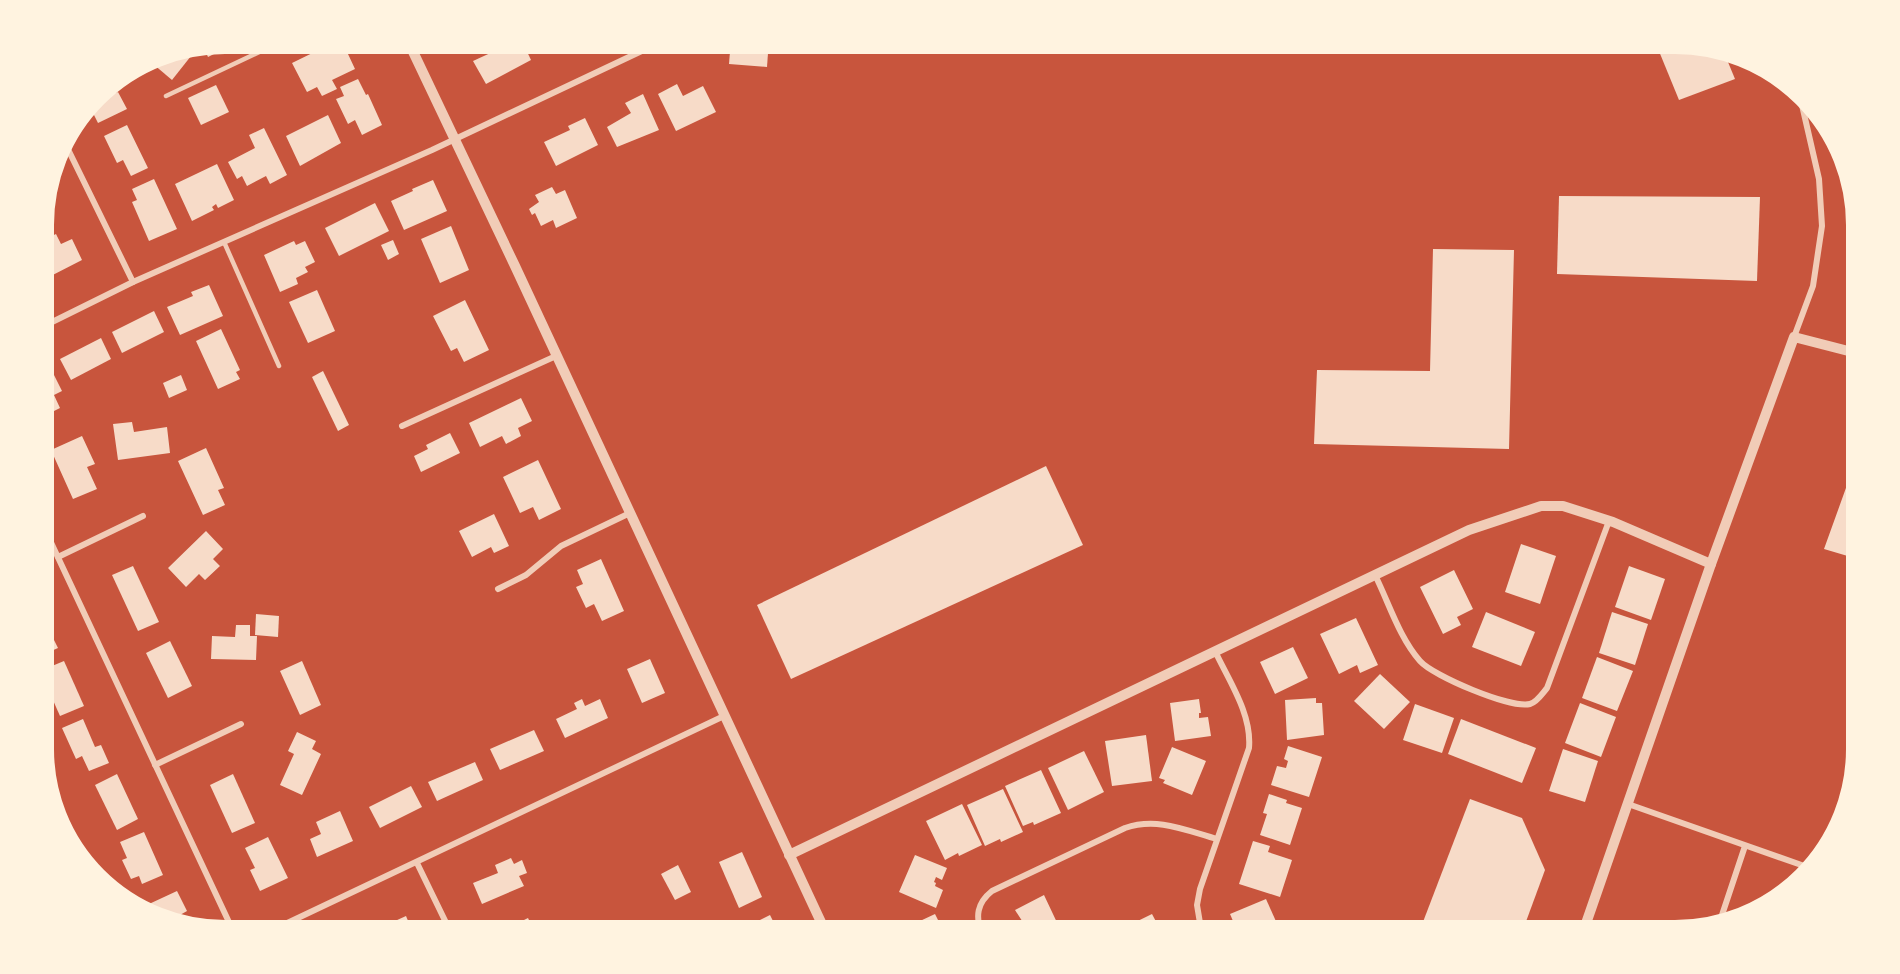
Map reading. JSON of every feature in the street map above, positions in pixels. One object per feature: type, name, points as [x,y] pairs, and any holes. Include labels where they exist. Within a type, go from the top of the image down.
[{"type":"street","points":[[412,50],[822,924]]},
{"type":"street","points":[[50,323],[133,282],[454,140],[645,50]]},
{"type":"street","points":[[1586,924],[1711,564],[1813,286],[1822,226],[1819,179],[1802,104]]},
{"type":"street","points":[[67,148],[133,282]]},
{"type":"street","points":[[1794,337],[1850,351]]},
{"type":"street","points":[[402,426],[556,356]]},
{"type":"street","points":[[789,855],[1469,530],[1541,506],[1563,506],[1609,521],[1711,564]]},
{"type":"street","points":[[498,588],[526,575],[561,546],[630,513]]},
{"type":"street","points":[[58,557],[143,516]]},
{"type":"street","points":[[1375,575],[1405,639],[1421,663],[1455,683],[1510,703],[1528,704],[1534,702],[1547,688],[1609,521]]},
{"type":"street","points":[[49,539],[230,924]]},
{"type":"street","points":[[1200,924],[1197,905],[1200,889],[1249,748],[1250,736],[1248,721],[1215,651]]},
{"type":"street","points":[[285,924],[724,716]]},
{"type":"street","points":[[155,765],[242,724]]},
{"type":"street","points":[[1628,804],[1806,866]]},
{"type":"street","points":[[979,924],[978,907],[993,891],[1125,828],[1137,824],[1160,823],[1217,839]]},
{"type":"street","points":[[1721,918],[1745,846]]},
{"type":"street","points":[[417,862],[447,924]]},
{"type":"lane","points":[[166,96],[264,50]]},
{"type":"lane","points":[[224,242],[279,366]]},
{"type":"building","points":[[222,50],[208,57],[205,51]]},
{"type":"building","points":[[319,50],[346,50],[355,69],[332,80],[337,89],[322,96],[317,87],[307,92],[292,63]]},
{"type":"building","points":[[497,50],[526,50],[531,60],[486,84],[473,61]]},
{"type":"building","points":[[730,50],[768,50],[767,67],[729,64]]},
{"type":"building","points":[[1659,50],[1698,51],[1726,57],[1735,79],[1679,100]]},
{"type":"building","points":[[188,53],[191,56],[172,80],[154,65]]},
{"type":"building","points":[[358,79],[366,95],[368,94],[382,125],[362,135],[355,120],[348,124],[336,99],[344,96],[340,87]]},
{"type":"building","points":[[677,84],[683,96],[703,86],[716,112],[676,131],[658,94]]},
{"type":"building","points":[[216,85],[229,112],[201,125],[188,98]]},
{"type":"building","points":[[112,91],[113,94],[118,92],[127,109],[98,123],[92,111]]},
{"type":"building","points":[[643,94],[659,130],[617,147],[607,127],[631,113],[625,103]]},
{"type":"building","points":[[328,115],[341,143],[300,166],[286,136]]},
{"type":"building","points":[[585,118],[598,145],[556,166],[544,142],[570,130],[568,126]]},
{"type":"building","points":[[127,125],[148,168],[131,176],[123,160],[117,163],[104,136]]},
{"type":"building","points":[[264,128],[287,175],[270,184],[266,176],[247,186],[242,176],[237,179],[228,162],[255,148],[249,135]]},
{"type":"building","points":[[217,164],[234,200],[218,208],[216,204],[212,207],[214,210],[192,221],[175,184]]},
{"type":"building","points":[[154,179],[177,229],[149,241],[132,202],[137,200],[132,189]]},
{"type":"building","points":[[433,180],[447,211],[404,230],[391,201]]},
{"type":"building","points":[[552,187],[556,194],[565,190],[577,218],[556,228],[553,220],[541,226],[535,213],[532,215],[529,209],[539,202],[535,195]]},
{"type":"building","points":[[1559,196],[1760,197],[1757,281],[1557,274]]},
{"type":"building","points":[[375,203],[389,231],[339,256],[325,228]]},
{"type":"building","points":[[451,226],[469,270],[440,283],[421,239]]},
{"type":"building","points":[[56,234],[61,244],[72,239],[82,260],[50,276],[50,237]]},
{"type":"building","points":[[393,240],[399,254],[388,260],[381,245]]},
{"type":"building","points":[[294,241],[296,245],[305,241],[315,262],[305,267],[308,272],[296,278],[298,284],[280,292],[264,255]]},
{"type":"building","points":[[1433,249],[1514,250],[1509,449],[1314,444],[1317,370],[1430,371]]},
{"type":"building","points":[[209,285],[223,316],[180,335],[167,307],[193,296],[191,292]]},
{"type":"building","points":[[317,290],[335,331],[308,343],[289,302]]},
{"type":"building","points":[[465,300],[489,350],[464,362],[457,348],[451,351],[433,316]]},
{"type":"building","points":[[154,311],[164,332],[122,353],[112,332]]},
{"type":"building","points":[[221,329],[240,370],[236,372],[240,379],[218,389],[196,341]]},
{"type":"building","points":[[101,338],[111,359],[71,380],[60,359]]},
{"type":"building","points":[[51,369],[62,391],[54,395],[60,408],[50,413]]},
{"type":"building","points":[[323,371],[349,425],[338,431],[312,377]]},
{"type":"building","points":[[181,375],[187,390],[169,398],[163,383]]},
{"type":"building","points":[[521,398],[532,421],[518,428],[521,436],[506,444],[502,436],[480,447],[469,423]]},
{"type":"building","points":[[132,422],[134,432],[167,427],[170,453],[118,460],[113,424]]},
{"type":"building","points":[[450,433],[460,453],[421,472],[414,456],[428,449],[426,445]]},
{"type":"building","points":[[82,436],[95,464],[87,467],[97,489],[73,499],[51,450]]},
{"type":"building","points":[[206,448],[224,488],[218,490],[225,505],[203,515],[178,461]]},
{"type":"building","points":[[538,460],[561,509],[539,520],[533,507],[520,513],[503,477]]},
{"type":"building","points":[[1046,466],[1083,545],[791,679],[757,605]]},
{"type":"building","points":[[1850,477],[1850,557],[1824,549]]},
{"type":"building","points":[[494,514],[509,546],[494,553],[491,547],[472,557],[459,531]]},
{"type":"building","points":[[206,531],[223,549],[213,559],[220,566],[205,580],[199,574],[186,587],[168,568]]},
{"type":"building","points":[[1521,544],[1556,556],[1540,604],[1505,592]]},
{"type":"building","points":[[601,559],[624,611],[602,621],[594,604],[586,608],[576,587],[583,584],[577,570]]},
{"type":"building","points":[[1850,560],[1850,574],[1846,572]]},
{"type":"building","points":[[133,566],[159,622],[138,631],[112,575]]},
{"type":"building","points":[[1629,566],[1665,579],[1651,620],[1615,607]]},
{"type":"building","points":[[1454,570],[1473,609],[1457,617],[1461,625],[1443,634],[1420,587]]},
{"type":"building","points":[[1486,612],[1535,632],[1521,666],[1472,647]]},
{"type":"building","points":[[1612,612],[1648,624],[1635,665],[1599,653]]},
{"type":"building","points":[[256,614],[279,616],[278,637],[255,635]]},
{"type":"building","points":[[1356,618],[1378,665],[1360,673],[1357,665],[1339,674],[1320,634]]},
{"type":"building","points":[[236,625],[250,625],[250,636],[257,636],[256,660],[211,659],[212,636],[235,637]]},
{"type":"building","points":[[49,630],[58,648],[49,652]]},
{"type":"building","points":[[170,641],[192,686],[168,698],[146,653]]},
{"type":"building","points":[[1293,647],[1308,678],[1275,694],[1260,662]]},
{"type":"building","points":[[1597,657],[1633,671],[1617,711],[1582,698]]},
{"type":"building","points":[[650,659],[665,693],[642,703],[627,669]]},
{"type":"building","points":[[64,661],[84,706],[60,716],[49,691],[49,667]]},
{"type":"building","points":[[302,661],[321,705],[300,715],[280,671]]},
{"type":"building","points":[[1380,674],[1410,702],[1384,729],[1354,701]]},
{"type":"building","points":[[1316,698],[1316,703],[1322,703],[1324,735],[1287,740],[1285,700]]},
{"type":"building","points":[[582,699],[585,706],[600,699],[608,718],[565,738],[556,719],[577,709],[574,703]]},
{"type":"building","points":[[1199,699],[1201,713],[1199,713],[1199,718],[1208,717],[1211,736],[1175,741],[1170,703]]},
{"type":"building","points":[[1580,703],[1616,717],[1601,757],[1565,743]]},
{"type":"building","points":[[1415,704],[1454,718],[1442,753],[1403,740]]},
{"type":"building","points":[[83,719],[95,747],[101,745],[109,763],[89,771],[82,756],[76,759],[62,728]]},
{"type":"building","points":[[1461,719],[1536,748],[1522,783],[1448,754]]},
{"type":"building","points":[[534,730],[544,751],[500,770],[490,749]]},
{"type":"building","points":[[297,732],[316,741],[312,749],[321,754],[302,795],[280,785],[294,754],[288,751]]},
{"type":"building","points":[[1146,735],[1152,781],[1112,786],[1105,741]]},
{"type":"building","points":[[1288,746],[1322,757],[1309,797],[1271,785],[1277,766],[1286,768],[1288,761],[1284,759]]},
{"type":"building","points":[[1172,747],[1206,761],[1192,795],[1163,783],[1165,780],[1159,778]]},
{"type":"building","points":[[1563,749],[1598,761],[1585,802],[1549,791]]},
{"type":"building","points":[[1084,751],[1104,792],[1068,810],[1048,768]]},
{"type":"building","points":[[475,762],[483,780],[437,801],[428,782]]},
{"type":"building","points":[[1041,770],[1061,813],[1034,825],[1033,822],[1023,826],[1005,786]]},
{"type":"building","points":[[117,774],[138,819],[117,830],[95,785]]},
{"type":"building","points":[[233,774],[255,823],[232,833],[210,785]]},
{"type":"building","points":[[411,786],[422,807],[380,828],[369,807]]},
{"type":"building","points":[[1003,789],[1023,832],[985,846],[967,805]]},
{"type":"building","points":[[1269,794],[1302,808],[1290,845],[1260,835],[1267,814],[1263,813]]},
{"type":"building","points":[[1470,799],[1522,818],[1545,870],[1525,924],[1422,924]]},
{"type":"building","points":[[962,804],[982,845],[945,860],[926,821]]},
{"type":"building","points":[[340,811],[353,841],[317,857],[310,839],[321,834],[316,822]]},
{"type":"building","points":[[144,832],[163,875],[142,884],[139,876],[131,879],[122,860],[127,858],[120,842]]},
{"type":"building","points":[[268,837],[288,878],[260,891],[250,870],[255,868],[245,848]]},
{"type":"building","points":[[1253,841],[1270,846],[1268,852],[1292,860],[1280,897],[1239,884]]},
{"type":"building","points":[[742,852],[762,897],[739,908],[719,862]]},
{"type":"building","points":[[915,855],[947,868],[942,880],[936,877],[934,882],[935,886],[943,890],[936,908],[899,892]]},
{"type":"building","points":[[511,858],[514,864],[522,860],[527,873],[519,876],[524,886],[482,904],[473,883],[498,873],[495,865]]},
{"type":"building","points":[[678,865],[691,892],[675,900],[661,874]]},
{"type":"building","points":[[177,891],[187,911],[180,915],[182,920],[179,919],[151,908],[149,904]]},
{"type":"building","points":[[1044,895],[1058,924],[1024,924],[1015,910]]},
{"type":"building","points":[[1266,899],[1277,924],[1234,924],[1230,914]]},
{"type":"building","points":[[935,914],[940,924],[914,924]]},
{"type":"building","points":[[1152,914],[1157,924],[1132,924]]},
{"type":"building","points":[[770,915],[774,924],[752,924]]},
{"type":"building","points":[[406,916],[409,924],[388,924]]},
{"type":"building","points":[[528,918],[531,924],[516,924]]}]
